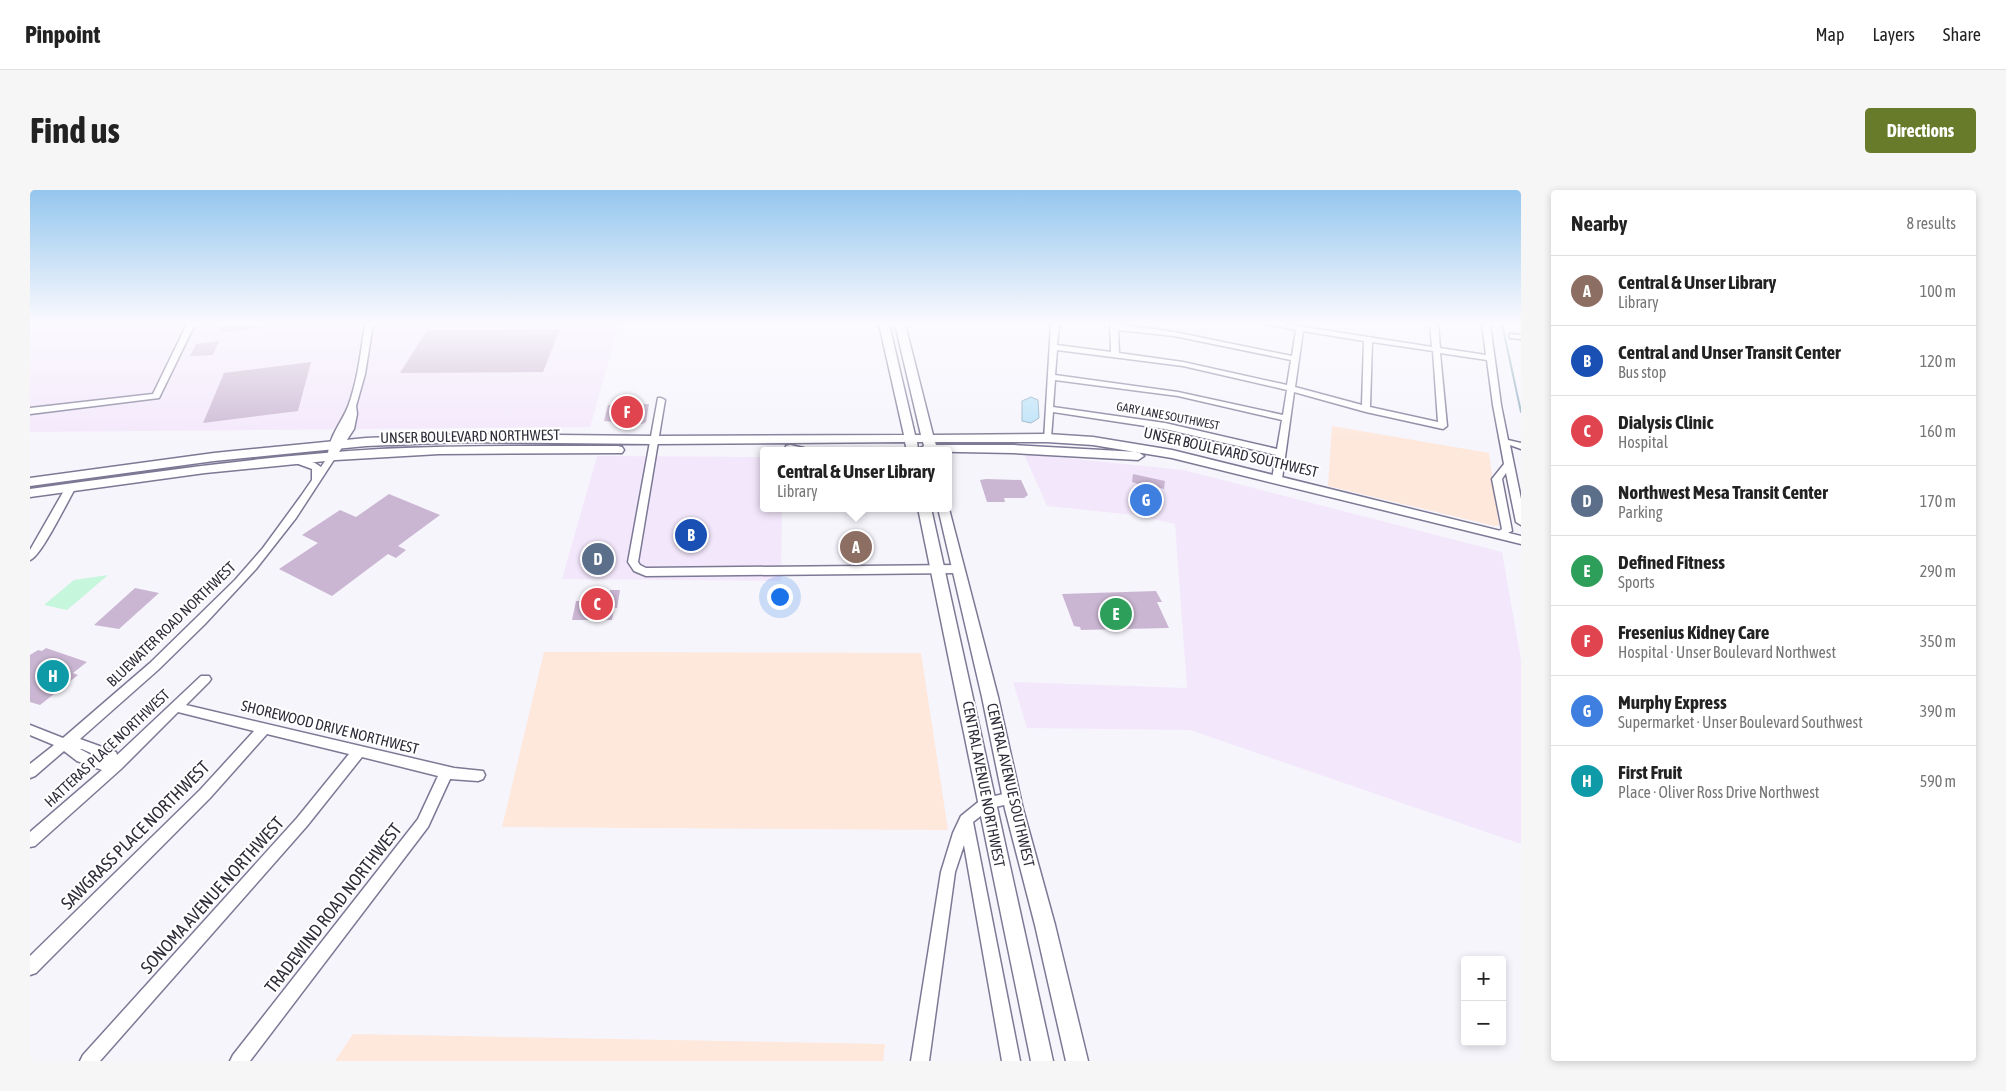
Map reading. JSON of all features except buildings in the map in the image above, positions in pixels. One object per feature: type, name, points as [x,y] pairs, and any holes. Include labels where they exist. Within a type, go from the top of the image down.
[{"type":"main road","points":[[893,365],[912,446],[929,446],[910,365]]},
{"type":"main road","name":"UNSER BOULEVARD NORTHWEST","points":[[30,493],[208,469],[296,460],[366,442],[462,438],[760,449]]},
{"type":"main road","name":"UNSER BOULEVARD SOUTHWEST","points":[[929,446],[1047,438],[1093,441],[1149,449],[1521,540]]},
{"type":"main road","name":"UNSER BOULEVARD NORTHWEST","points":[[30,482],[214,457],[335,449],[451,450],[654,445],[912,446]]},
{"type":"main road","name":"UNSER BOULEVARD NORTHWEST","points":[[883,447],[912,446]]},
{"type":"main road","name":"UNSER BOULEVARD SOUTHWEST","points":[[929,446],[1041,450],[1130,456],[1178,462],[1521,548]]},
{"type":"main road","name":"CENTRAL AVENUE NORTHWEST","points":[[925,512],[968,702],[987,803],[1042,1061]]},
{"type":"main road","name":"CENTRAL AVENUE SOUTHWEST","points":[[945,512],[1076,1061]]},
{"type":"street","points":[[30,410],[156,396],[171,365]]},
{"type":"street","name":"BLUEWATER ROAD NORTHWEST","points":[[335,449],[347,414],[352,406],[363,365]]},
{"type":"street","points":[[1047,438],[1053,365]]},
{"type":"street","points":[[1186,365],[1292,388],[1366,409],[1443,426],[1437,365]]},
{"type":"street","points":[[1277,479],[1295,365]]},
{"type":"street","points":[[1366,409],[1367,365]]},
{"type":"street","points":[[1491,365],[1504,441],[1521,522]]},
{"type":"street","points":[[1052,377],[1170,392],[1287,419]]},
{"type":"street","points":[[662,400],[633,562],[639,570],[656,572],[958,569]]},
{"type":"street","name":"BLUEWATER ROAD NORTHWEST","points":[[30,772],[65,744],[159,661],[225,598],[285,524],[317,480],[335,449],[347,434],[354,413],[352,406]]},
{"type":"street","name":"GARY LANE SOUTHWEST","points":[[1049,409],[1165,426],[1281,453]]},
{"type":"street","points":[[347,434],[366,442]]},
{"type":"street","points":[[1504,441],[1521,445]]},
{"type":"street","points":[[296,460],[307,462],[317,468],[317,480]]},
{"type":"street","points":[[1499,534],[1507,531],[1497,479],[1509,464]]},
{"type":"street","points":[[30,556],[38,546],[71,487]]},
{"type":"street","name":"HATTERAS PLACE NORTHWEST","points":[[30,841],[116,765],[205,679]]},
{"type":"street","name":"SHOREWOOD DRIVE NORTHWEST","points":[[176,707],[446,772],[478,775]]},
{"type":"street","name":"SAWGRASS PLACE NORTHWEST","points":[[30,967],[205,794],[265,728]]},
{"type":"street","points":[[30,730],[65,744],[73,753],[101,766],[116,765]]},
{"type":"street","name":"SONOMA AVENUE NORTHWEST","points":[[89,1061],[302,822],[359,751]]},
{"type":"street","name":"TRADEWIND ROAD NORTHWEST","points":[[239,1061],[423,823],[446,772]]},
{"type":"street","points":[[920,1061],[948,872],[966,820],[987,803],[1012,798]]},
{"type":"street","name":"CENTRAL AVENUE NORTHWEST","points":[[966,820],[1011,1061]]},
{"type":"shaded area","points":[[30,365],[608,365],[590,427],[30,432]]},
{"type":"shaded area","points":[[1332,426],[1489,453],[1499,525],[1495,526],[1328,486]]},
{"type":"shaded area","points":[[1024,454],[1184,470],[1502,552],[1521,660],[1521,844],[1190,730],[1027,728],[1013,682],[1187,688],[1175,524],[1135,515],[1047,506]]},
{"type":"shaded area","points":[[597,456],[760,457],[760,512],[782,512],[781,581],[562,579]]},
{"type":"shaded area","points":[[544,652],[921,653],[948,830],[502,827]]},
{"type":"shaded area","points":[[353,1034],[885,1044],[883,1061],[335,1061]]},
{"type":"green space","points":[[108,575],[67,610],[44,605],[74,580]]},
{"type":"water","points":[[1031,397],[1038,400],[1039,418],[1031,423],[1022,421],[1022,401]]},
{"type":"waterway","points":[[1511,365],[1521,412]]},
{"type":"place","name":"Fresenius Kidney Care","points":[[627,412]]},
{"type":"place","name":"Murphy Express","points":[[1146,500]]},
{"type":"place","name":"Central and Unser Transit Center","points":[[691,535]]},
{"type":"place","name":"Central & Unser Library","points":[[856,547]]},
{"type":"place","name":"Northwest Mesa Transit Center","points":[[598,559]]},
{"type":"place","name":"Dialysis Clinic","points":[[597,604]]},
{"type":"place","name":"Defined Fitness","points":[[1116,614]]},
{"type":"place","name":"First Fruit","points":[[53,676]]}]
